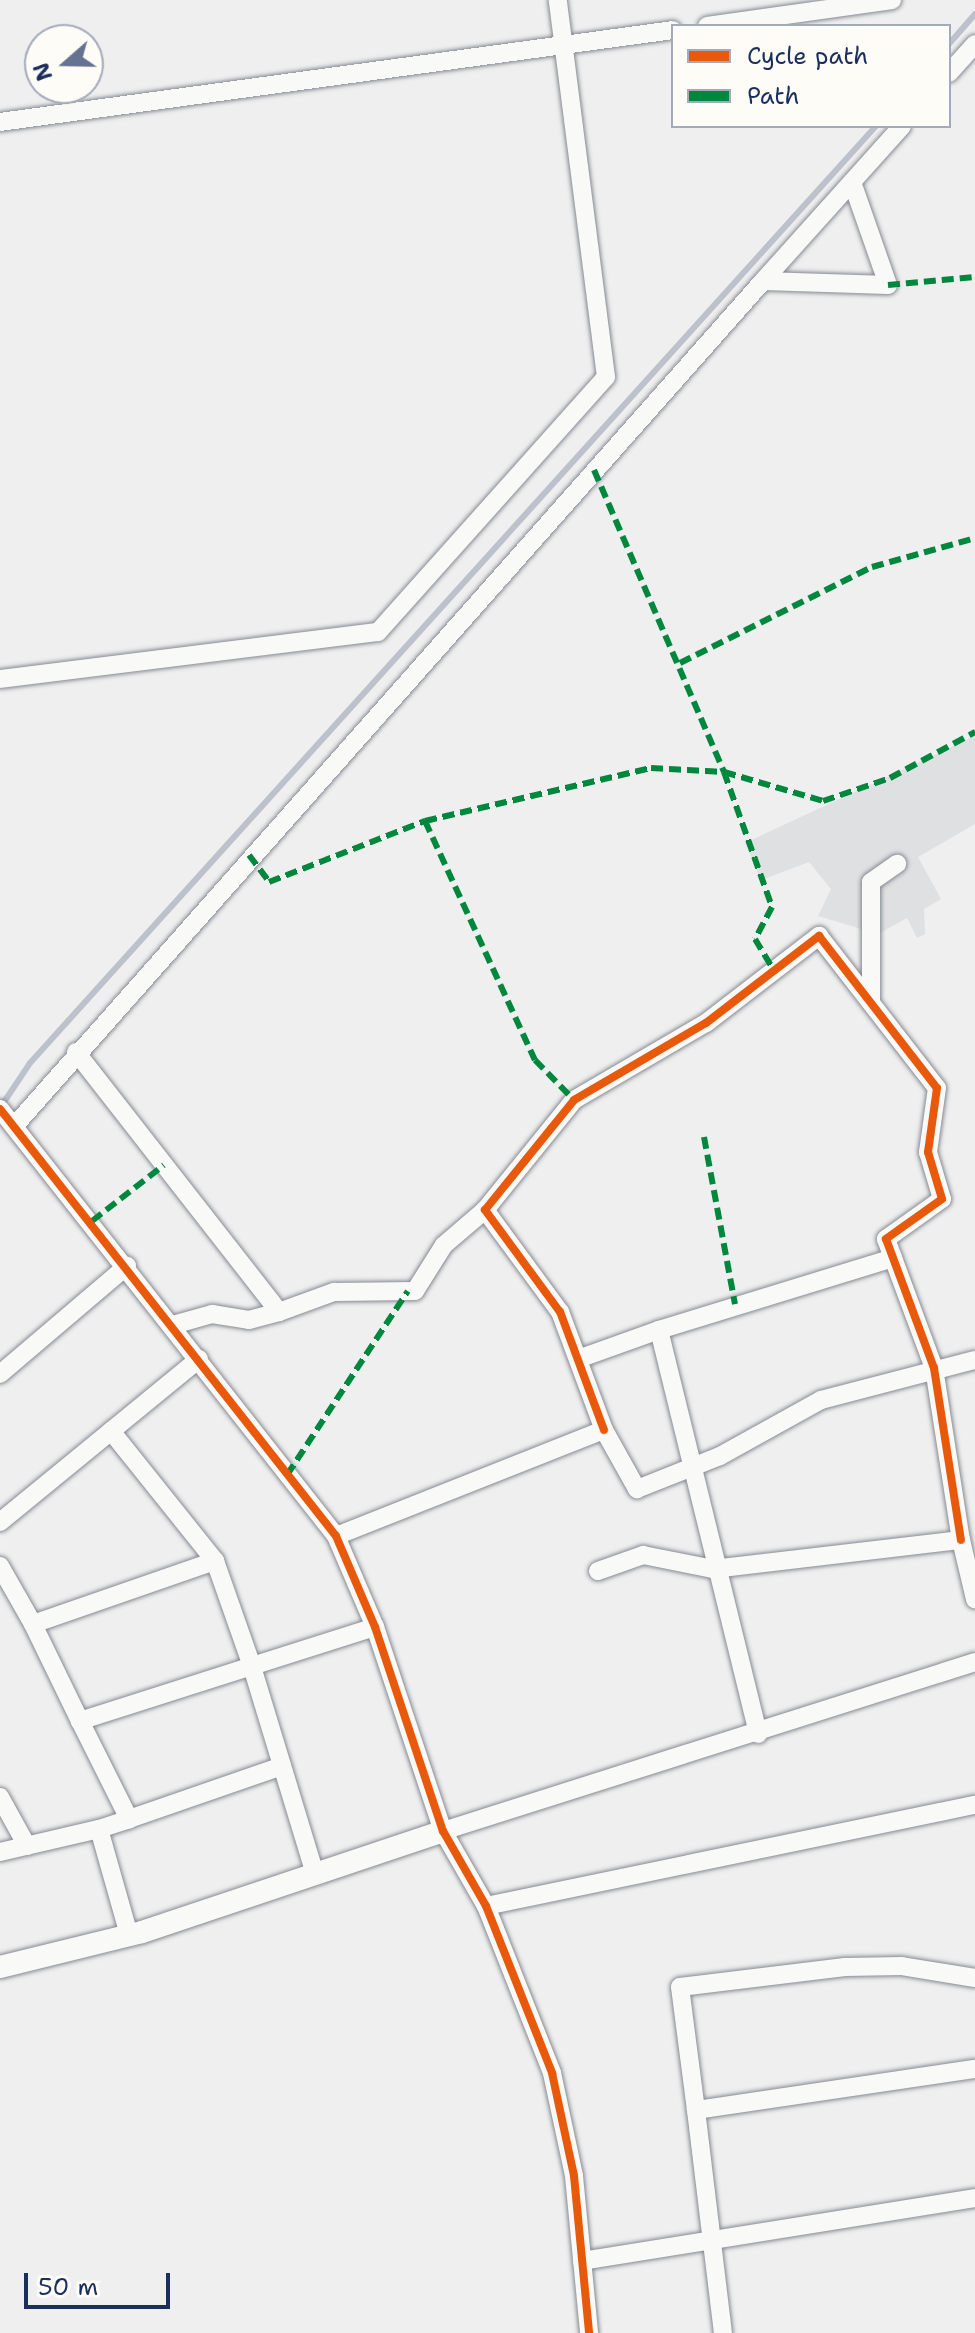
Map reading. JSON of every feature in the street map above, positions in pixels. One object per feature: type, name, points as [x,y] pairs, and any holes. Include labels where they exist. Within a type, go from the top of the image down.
[{"type":"street","points":[[0,679],[378,632],[606,377],[558,0]]},
{"type":"street","points":[[721,24],[892,0]]},
{"type":"street","points":[[0,122],[671,30]]},
{"type":"street","points":[[951,71],[975,44]]},
{"type":"street","points":[[17,1123],[76,1052],[900,128]]},
{"type":"street","points":[[763,281],[888,285],[852,182]]},
{"type":"street","points":[[871,1003],[871,882],[897,864]]},
{"type":"street","points":[[173,1325],[212,1314],[249,1320],[334,1292],[415,1291],[444,1245],[485,1210],[574,1100],[706,1023],[819,936],[937,1088],[928,1152],[942,1199],[886,1239],[934,1368],[961,1540],[975,1599]]},
{"type":"street","points":[[76,1052],[279,1312]]},
{"type":"street","points":[[0,1109],[17,1123],[336,1536],[375,1627],[443,1831],[486,1906],[552,2073],[582,2261],[589,2333]]},
{"type":"street","points":[[485,1210],[560,1312],[604,1430],[637,1489],[691,1468],[821,1400],[934,1368],[975,1360]]},
{"type":"street","points":[[578,1359],[659,1330],[893,1258]]},
{"type":"street","points":[[0,1374],[127,1266]]},
{"type":"street","points":[[659,1330],[713,1569],[758,1734]]},
{"type":"street","points":[[0,1522],[199,1359]]},
{"type":"street","points":[[336,1536],[604,1430]]},
{"type":"street","points":[[111,1431],[215,1561],[252,1666],[315,1874]]},
{"type":"street","points":[[598,1571],[643,1555],[713,1569],[961,1540]]},
{"type":"street","points":[[33,1624],[215,1561]]},
{"type":"street","points":[[0,1566],[33,1624],[129,1819]]},
{"type":"street","points":[[80,1721],[375,1627]]},
{"type":"street","points":[[0,1967],[129,1935],[443,1831],[758,1734],[975,1662]]},
{"type":"street","points":[[0,1852],[99,1829],[282,1766]]},
{"type":"street","points":[[0,1797],[27,1846]]},
{"type":"street","points":[[486,1906],[975,1805]]},
{"type":"street","points":[[99,1829],[129,1935]]},
{"type":"street","points":[[723,2333],[715,2241],[680,1987],[816,1968],[902,1966],[975,1978]]},
{"type":"street","points":[[696,2110],[975,2069]]},
{"type":"street","points":[[582,2261],[975,2198]]},
{"type":"shaded area","points":[[975,736],[975,824],[918,857],[941,899],[924,909],[925,934],[917,938],[907,918],[878,934],[818,916],[831,889],[809,862],[761,880],[745,843]]},
{"type":"waterway","points":[[951,42],[975,14]]},
{"type":"waterway","points":[[0,1108],[30,1063],[874,128]]},
{"type":"marked path","points":[[888,285],[975,277]]},
{"type":"marked path","points":[[594,470],[724,772],[772,907],[755,939],[774,971]]},
{"type":"marked path","points":[[680,663],[872,567],[975,538]]},
{"type":"marked path","points":[[425,821],[651,768],[724,772],[823,801],[890,778],[975,732]]},
{"type":"marked path","points":[[249,855],[269,882],[425,821],[535,1060],[574,1100]]},
{"type":"marked path","points":[[704,1137],[735,1304]]},
{"type":"marked path","points":[[92,1221],[164,1165]]},
{"type":"marked path","points":[[287,1475],[408,1291]]},
{"type":"cycle path","points":[[604,1430],[560,1312],[485,1210],[574,1100],[706,1023],[819,936],[937,1088],[928,1152],[942,1199],[886,1239],[934,1368],[961,1540]]},
{"type":"cycle path","points":[[0,1109],[336,1536],[375,1627],[443,1831],[486,1906],[552,2073],[574,2176],[589,2333]]}]
